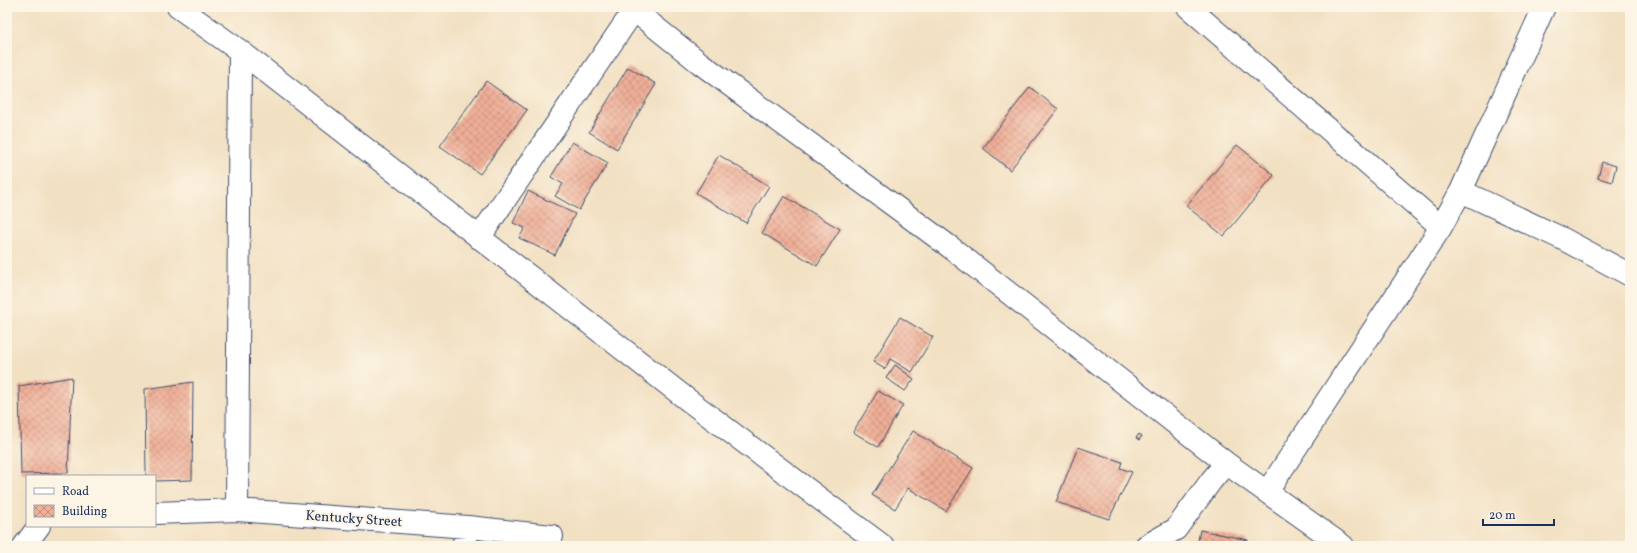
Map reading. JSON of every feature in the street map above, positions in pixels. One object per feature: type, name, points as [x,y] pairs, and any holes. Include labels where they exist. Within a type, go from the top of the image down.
[{"type":"street","points":[[178,7],[240,51],[688,400],[883,546]]},
{"type":"street","points":[[1188,7],[1441,227]]},
{"type":"street","points":[[1267,492],[1441,227],[1461,191],[1544,7]]},
{"type":"street","points":[[479,238],[632,9],[700,63],[950,247],[1226,463],[1343,546]]},
{"type":"street","points":[[237,510],[240,51]]},
{"type":"street","points":[[1461,191],[1563,239],[1630,275]]},
{"type":"street","points":[[1146,546],[1176,529],[1226,463]]},
{"type":"street","name":"Kentucky Street","points":[[156,513],[237,510],[466,536],[552,536]]},
{"type":"street","points":[[24,546],[38,527]]},
{"type":"building","points":[[628,67],[656,84],[617,149],[589,132]]},
{"type":"building","points":[[486,81],[527,110],[480,174],[440,146]]},
{"type":"building","points":[[1030,87],[1058,109],[1010,170],[983,148]]},
{"type":"building","points":[[572,142],[608,163],[579,210],[555,196],[563,184],[551,177]]},
{"type":"building","points":[[1237,145],[1274,175],[1224,236],[1186,206]]},
{"type":"building","points":[[719,155],[769,186],[746,223],[696,193]]},
{"type":"building","points":[[1602,162],[1616,166],[1612,182],[1598,178]]},
{"type":"building","points":[[528,191],[575,214],[555,255],[519,238],[525,228],[513,223]]},
{"type":"building","points":[[784,196],[840,229],[817,266],[762,233]]},
{"type":"building","points":[[900,317],[933,337],[912,372],[890,359],[885,369],[873,362]]},
{"type":"building","points":[[895,365],[914,379],[905,391],[886,378]]},
{"type":"building","points":[[72,377],[68,473],[21,474],[19,386]]},
{"type":"building","points":[[193,382],[192,480],[156,481],[156,475],[146,475],[145,389]]},
{"type":"building","points":[[878,391],[903,405],[878,447],[853,432]]},
{"type":"building","points":[[913,431],[973,468],[946,511],[908,488],[895,509],[872,495]]},
{"type":"building","points":[[1139,434],[1142,436],[1139,440],[1136,438]]},
{"type":"building","points":[[1078,447],[1122,462],[1120,468],[1132,472],[1109,519],[1056,502]]},
{"type":"building","points":[[1200,530],[1248,540],[1247,546],[1197,546]]},
{"type":"building","points":[[1630,538],[1630,546],[1624,546]]}]
